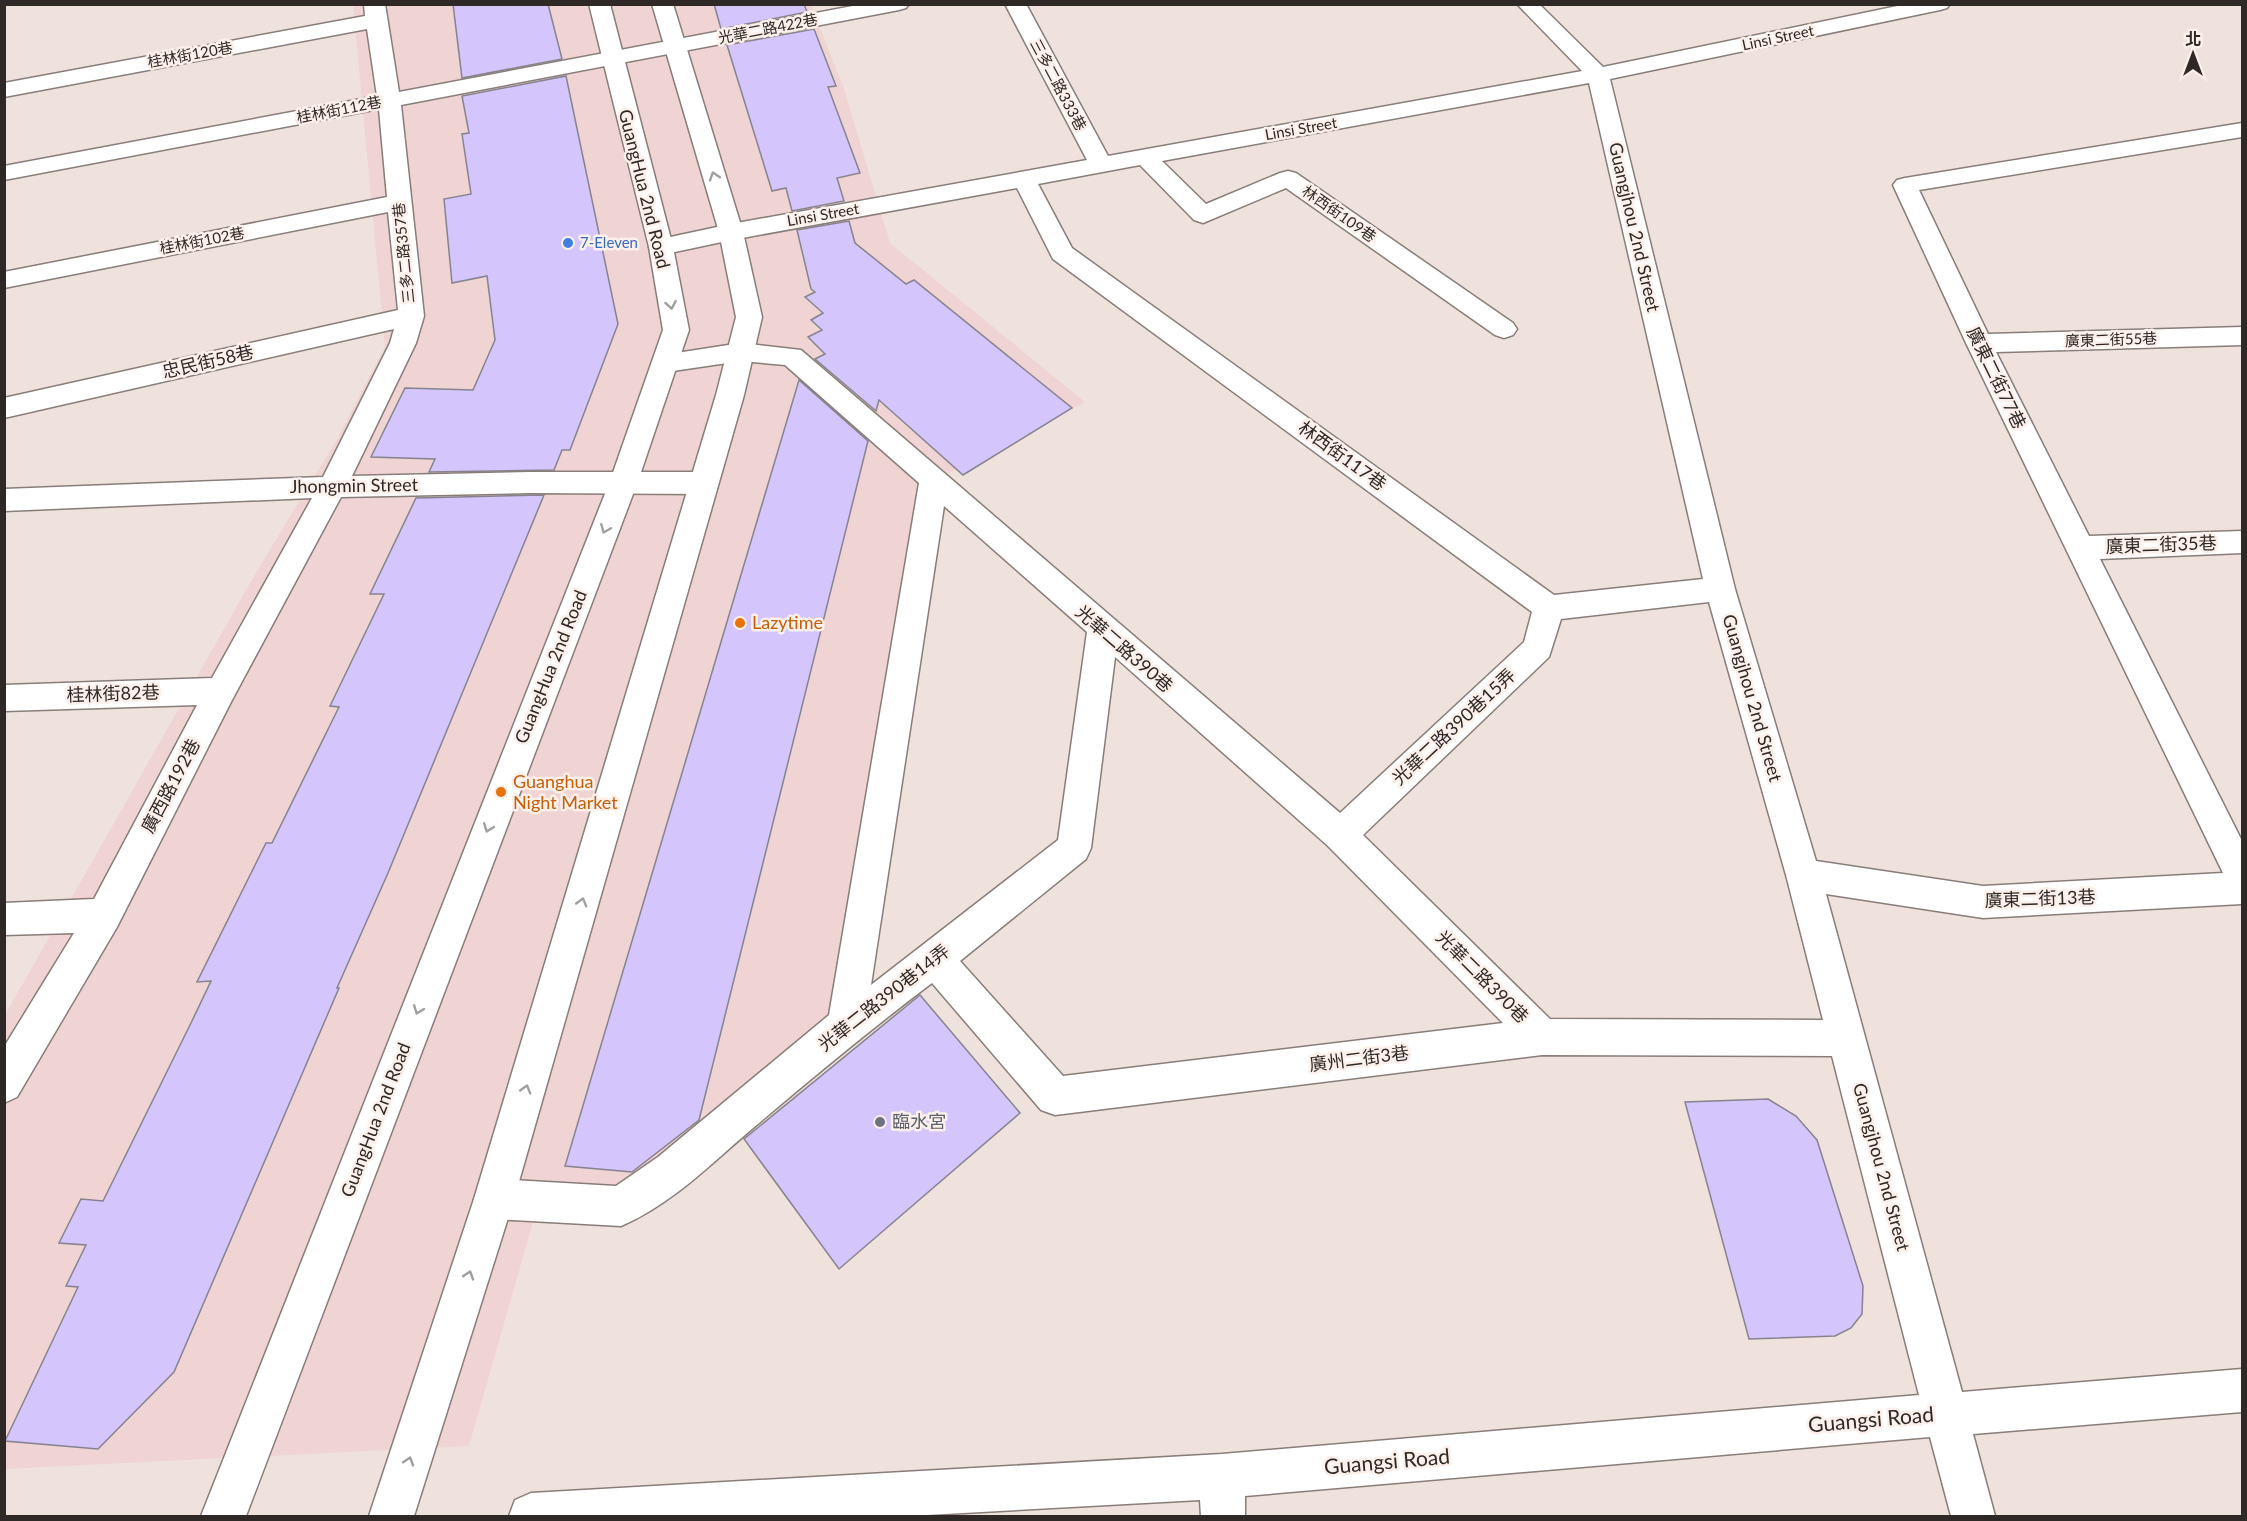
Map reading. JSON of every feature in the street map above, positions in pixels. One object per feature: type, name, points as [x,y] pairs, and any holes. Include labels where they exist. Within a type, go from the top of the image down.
[{"type":"street","name":"GuangHua 2nd Road","points":[[223,1516],[624,481],[666,363],[675,330],[661,247],[598,4]]},
{"type":"street","points":[[391,1516],[494,1199],[704,483],[749,317],[731,232],[673,47],[662,4]]},
{"type":"street","name":"光華二路422巷","points":[[673,47],[899,4]]},
{"type":"street","name":"三多二路333巷","points":[[1016,4],[1101,165]]},
{"type":"street","points":[[1527,4],[1598,75]]},
{"type":"street","name":"Linsi Street","points":[[661,247],[731,232],[1598,75],[1940,4]]},
{"type":"street","name":"桂林街120巷","points":[[4,90],[375,13]]},
{"type":"street","name":"三多二路357巷","points":[[333,486],[403,344],[411,316],[389,100],[375,13]]},
{"type":"street","name":"桂林街112巷","points":[[4,173],[673,47]]},
{"type":"street","name":"Guangjhou 2nd Street","points":[[1598,75],[1720,589],[1803,875],[1973,1516]]},
{"type":"street","name":"廣東二街77巷","points":[[2242,130],[1905,186],[1979,344],[2242,876]]},
{"type":"street","name":"林西街109巷","points":[[1145,157],[1203,215],[1288,178],[1504,329]]},
{"type":"street","name":"林西街117巷","points":[[1024,179],[1062,253],[1549,608]]},
{"type":"street","name":"桂林街102巷","points":[[4,280],[399,202]]},
{"type":"street","name":"忠民街58巷","points":[[4,408],[411,316]]},
{"type":"street","name":"廣東二街55巷","points":[[1979,344],[2242,336]]},
{"type":"street","name":"光華二路390巷","points":[[666,363],[741,352],[792,356],[1340,835],[1542,1037]]},
{"type":"street","points":[[846,1025],[934,480]]},
{"type":"street","name":"Jhongmin Street","points":[[4,500],[333,486],[624,481],[704,483]]},
{"type":"street","name":"廣西路192巷","points":[[4,1084],[104,915],[221,691],[333,486]]},
{"type":"street","name":"廣東二街35巷","points":[[2080,548],[2242,542]]},
{"type":"street","points":[[1549,608],[1720,589]]},
{"type":"street","name":"光華二路390巷15弄","points":[[1340,835],[1538,648],[1549,608]]},
{"type":"street","name":"光華二路390巷14弄","points":[[494,1199],[621,1206],[672,1171],[846,1025],[935,959],[1074,848],[1103,630]]},
{"type":"street","name":"桂林街82巷","points":[[4,698],[221,691]]},
{"type":"street","name":"廣東二街13巷","points":[[1803,875],[1983,902],[2242,888]]},
{"type":"street","points":[[4,919],[104,915]]},
{"type":"street","name":"廣州二街3巷","points":[[935,959],[1055,1095],[1542,1037],[1846,1038]]},
{"type":"street","name":"Guangsi Road","points":[[531,1516],[1222,1496],[1947,1414],[2242,1391]]},
{"type":"shaded area","name":"Guanghua Night Market","points":[[353,5],[811,5],[844,89],[890,243],[1085,402],[917,490],[834,1024],[619,1195],[545,1180],[469,1446],[5,1469],[5,1015],[258,569],[336,441],[385,347]]},
{"type":"building","points":[[453,4],[548,4],[562,59],[462,78]]},
{"type":"building","points":[[714,4],[804,4],[807,12],[721,29]]},
{"type":"building","points":[[814,29],[836,86],[828,87],[860,173],[837,178],[844,201],[792,211],[786,188],[772,191],[727,45]]},
{"type":"building","points":[[566,76],[618,324],[570,450],[562,450],[554,470],[429,472],[435,459],[371,457],[405,388],[473,390],[495,340],[487,276],[452,283],[444,199],[471,194],[462,134],[469,133],[462,96]]},
{"type":"building","points":[[849,221],[855,243],[906,284],[914,280],[1072,408],[963,475],[879,400],[876,411],[815,359],[825,354],[808,337],[822,330],[811,320],[823,313],[805,297],[815,292],[811,289],[797,230]]},
{"type":"building","points":[[799,380],[868,441],[699,1120],[632,1172],[565,1166]]},
{"type":"building","points":[[544,495],[388,873],[174,1372],[98,1449],[5,1441],[78,1287],[66,1286],[86,1245],[59,1243],[81,1199],[103,1201],[191,1023],[211,981],[197,982],[266,843],[272,843],[339,707],[330,706],[384,594],[370,594],[416,498]]},
{"type":"building","name":"臨水宮","points":[[920,995],[1020,1113],[839,1269],[744,1139]]},
{"type":"building","points":[[1768,1099],[1796,1116],[1817,1140],[1863,1286],[1862,1314],[1851,1328],[1835,1336],[1749,1339],[1685,1102]]},
{"type":"place","name":"7-Eleven","points":[[568,243]]},
{"type":"place","name":"Lazytime","points":[[740,623]]},
{"type":"place","name":"Guanghua Night Market","points":[[501,792]]},
{"type":"place","name":"臨水宮","points":[[880,1122]]}]
